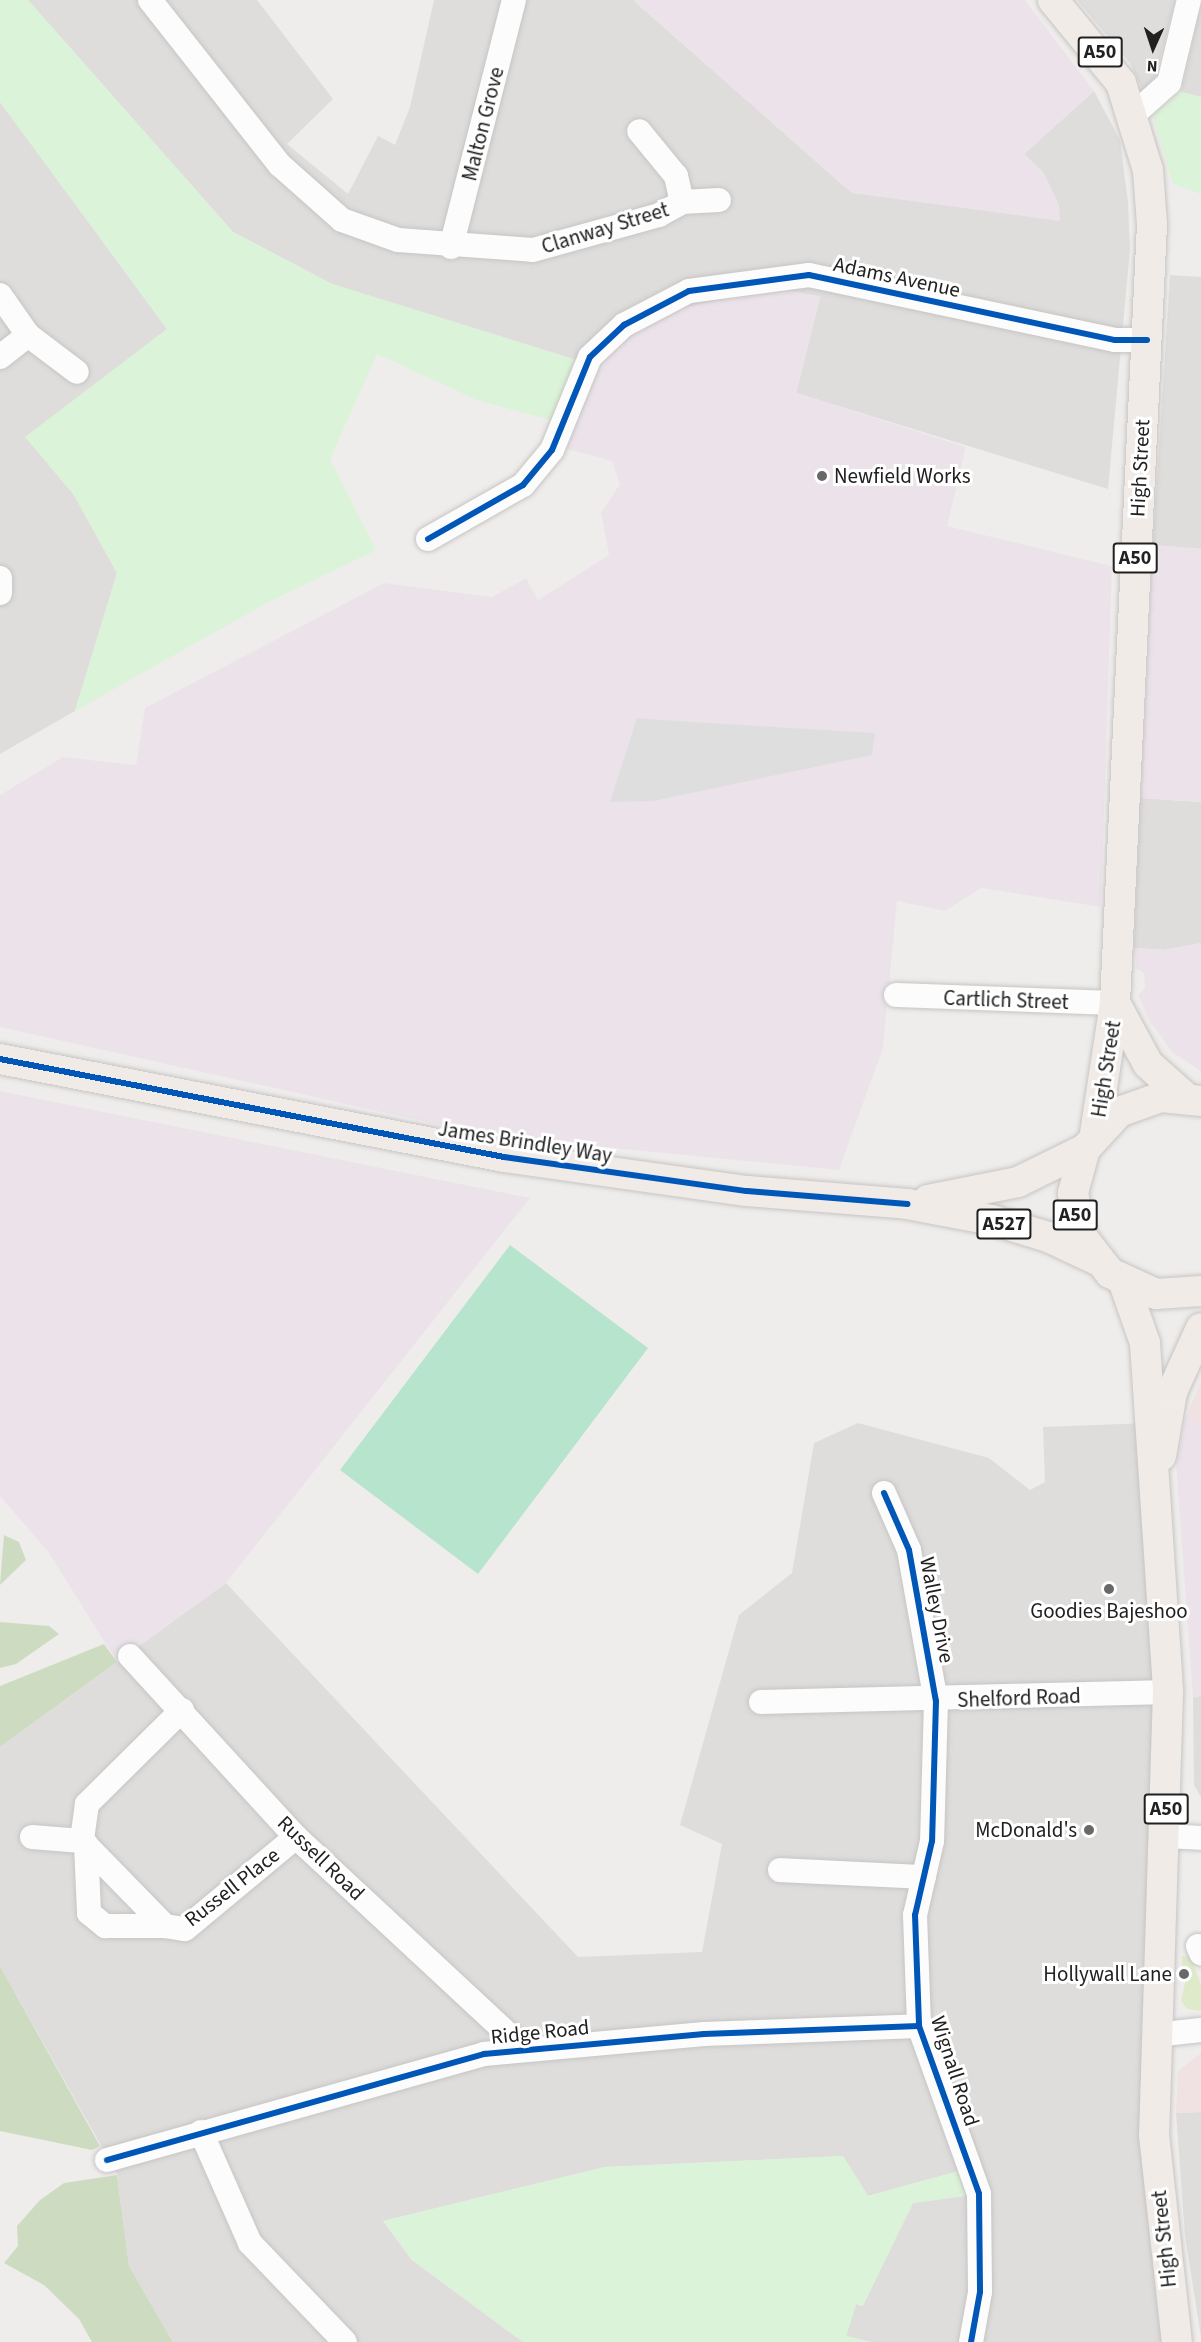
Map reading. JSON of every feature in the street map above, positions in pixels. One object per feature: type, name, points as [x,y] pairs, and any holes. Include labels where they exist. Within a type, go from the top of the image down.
[{"type":"main road","name":"A50","points":[[1053,0],[1102,54],[1134,114]]},
{"type":"main road","name":"High Street","points":[[1090,1142],[1115,1003],[1152,224],[1148,170],[1134,114]]},
{"type":"main road","name":"High Street","points":[[1115,1003],[1148,1064],[1193,1099]]},
{"type":"main road","name":"James Brindley Way","points":[[0,1059],[504,1157],[747,1191],[907,1204],[992,1220],[1048,1237],[1097,1260]]},
{"type":"main road","name":"James Brindley Way","points":[[907,1204],[1018,1182],[1090,1142],[1140,1102],[1193,1099]]},
{"type":"main road","name":"A50","points":[[1090,1142],[1073,1193],[1075,1215],[1097,1260],[1124,1283],[1156,1294],[1201,1291]]},
{"type":"main road","name":"A50","points":[[1124,1283],[1144,1343],[1148,1439],[1156,1482],[1168,1692],[1166,1836],[1155,2035]]},
{"type":"main road","points":[[1156,1482],[1172,1392],[1201,1328]]},
{"type":"main road","name":"High Street","points":[[1155,2035],[1154,2135],[1177,2342]]},
{"type":"street","name":"Clanway Street","points":[[150,0],[280,165],[342,220],[398,240],[451,247],[533,250],[659,215],[682,202],[676,176],[639,131]]},
{"type":"street","name":"Malton Grove","points":[[451,247],[514,0]]},
{"type":"street","points":[[1134,114],[1169,83],[1190,0]]},
{"type":"street","points":[[682,202],[719,200]]},
{"type":"street","name":"Adams Avenue","points":[[428,539],[522,485],[552,450],[590,357],[624,325],[689,291],[809,275],[1115,340],[1147,339]]},
{"type":"street","points":[[0,295],[28,335],[77,372]]},
{"type":"street","points":[[0,357],[28,335]]},
{"type":"street","points":[[0,578],[0,593]]},
{"type":"street","name":"Cartlich Street","points":[[896,995],[1115,1003]]},
{"type":"street","name":"Walley Drive","points":[[884,1493],[909,1550],[936,1701]]},
{"type":"street","name":"Russell Road","points":[[130,1656],[182,1710],[296,1837],[524,2049]]},
{"type":"street","name":"Shelford Road","points":[[761,1702],[936,1701],[1168,1692]]},
{"type":"street","name":"Wignall Road","points":[[936,1701],[932,1841],[915,1915],[919,2026],[979,2194],[980,2292],[971,2342]]},
{"type":"street","name":"Russell Place","points":[[182,1710],[87,1804],[84,1842],[89,1913],[105,1926],[165,1926],[185,1929],[296,1837]]},
{"type":"street","points":[[1166,1836],[1201,1838]]},
{"type":"street","points":[[32,1837],[84,1842]]},
{"type":"street","name":"Russell Place","points":[[84,1842],[165,1926]]},
{"type":"street","points":[[780,1870],[924,1877]]},
{"type":"street","name":"Ridge Road","points":[[107,2160],[484,2054],[704,2034],[919,2026]]},
{"type":"street","points":[[1155,2035],[1201,2030]]},
{"type":"street","points":[[201,2132],[250,2243],[345,2342]]},
{"type":"shaded area","points":[[28,0],[257,0],[333,99],[287,144],[348,194],[378,136],[395,145],[410,107],[434,0],[633,0],[852,193],[1059,205],[1043,172],[1024,154],[1094,91],[1120,140],[1128,202],[1130,249],[1108,489],[796,393],[820,297],[580,361],[332,284],[233,232]]},
{"type":"shaded area","points":[[633,0],[1025,0],[1094,91],[1024,154],[1043,172],[1059,205],[1060,221],[852,193]]},
{"type":"shaded area","points":[[1077,0],[1175,0],[1156,76],[1143,91],[1130,63]]},
{"type":"shaded area","points":[[1201,6],[1201,97],[1181,92]]},
{"type":"shaded area","points":[[0,102],[167,329],[26,437],[74,495],[117,573],[75,711],[0,754]]},
{"type":"shaded area","points":[[1170,275],[1201,277],[1201,549],[1153,545]]},
{"type":"shaded area","points":[[773,288],[820,296],[796,393],[966,447],[947,526],[1112,566],[1101,907],[981,888],[945,911],[897,901],[883,1048],[839,1170],[489,1136],[0,1027],[0,795],[63,757],[136,765],[145,708],[384,583],[492,597],[526,578],[538,600],[609,555],[601,513],[620,484],[612,461],[563,448],[598,363],[611,346],[665,312]]},
{"type":"shaded area","points":[[1153,545],[1201,549],[1201,802],[1140,798]]},
{"type":"shaded area","points":[[637,718],[875,733],[872,755],[653,801],[610,802]]},
{"type":"shaded area","points":[[1140,798],[1201,802],[1201,943],[1164,950],[1134,948]]},
{"type":"shaded area","points":[[1201,943],[1201,1071],[1173,1053],[1150,1022],[1138,995],[1145,988],[1144,973],[1137,969],[1134,948],[1164,950]]},
{"type":"shaded area","points":[[0,1091],[530,1198],[226,1583],[117,1662],[49,1553],[0,1496]]},
{"type":"shaded area","points":[[1201,1381],[1201,1426],[1186,1417]]},
{"type":"shaded area","points":[[1186,1417],[1201,1426],[1201,1696],[1193,1697],[1176,1466]]},
{"type":"shaded area","points":[[858,1423],[989,1458],[1030,1490],[1045,1482],[1043,1427],[1147,1423],[1171,2314],[1177,2342],[871,2342],[846,2336],[856,2304],[862,2306],[913,2203],[978,2194],[969,2168],[868,2196],[843,2156],[605,2167],[383,2221],[412,2260],[523,2342],[173,2342],[129,2266],[117,2174],[0,1966],[0,1747],[226,1583],[578,1957],[702,1952],[722,1844],[680,1825],[739,1615],[792,1573],[814,1443]]},
{"type":"shaded area","points":[[1201,1696],[1201,1797],[1194,1785],[1193,1697]]},
{"type":"shaded area","points":[[1201,2053],[1201,2112],[1176,2113],[1178,2071]]},
{"type":"shaded area","points":[[1201,2112],[1201,2337],[1185,2236],[1176,2113]]},
{"type":"green space","points":[[0,0],[28,0],[233,232],[332,284],[580,361],[551,420],[477,400],[377,354],[330,459],[376,550],[265,604],[75,711],[117,573],[74,495],[25,437],[167,329],[0,102]]},
{"type":"green space","points":[[1181,92],[1201,97],[1201,194],[1173,184],[1153,116]]},
{"type":"green space","points":[[510,1245],[648,1348],[478,1574],[340,1470]]},
{"type":"green space","points":[[4,1535],[19,1542],[26,1560],[0,1585]]},
{"type":"green space","points":[[0,1622],[49,1626],[59,1634],[16,1664],[0,1668]]},
{"type":"green space","points":[[104,1644],[117,1662],[0,1747],[0,1686]]},
{"type":"green space","points":[[1182,1956],[1191,1957],[1201,1985],[1201,2011],[1187,2009],[1181,2001],[1188,1969],[1182,1967]]},
{"type":"green space","points":[[0,1966],[100,2146],[92,2150],[0,2131]]},
{"type":"green space","points":[[843,2156],[868,2196],[970,2168],[979,2194],[913,2203],[863,2306],[856,2304],[846,2336],[871,2342],[523,2342],[412,2260],[383,2221],[605,2167]]},
{"type":"green space","points":[[117,2175],[129,2266],[173,2342],[92,2342],[79,2319],[44,2285],[4,2263],[18,2246],[17,2226],[40,2200],[64,2183]]},
{"type":"cycle path","points":[[428,539],[523,485],[552,450],[590,357],[624,325],[689,291],[809,275],[1115,340],[1147,340]]},
{"type":"cycle path","points":[[0,1059],[504,1157],[747,1191],[907,1204]]},
{"type":"cycle path","points":[[884,1493],[909,1550],[936,1701],[932,1841],[915,1915],[919,2026],[979,2194],[980,2292],[971,2342]]},
{"type":"cycle path","points":[[107,2160],[484,2054],[704,2034],[919,2026]]},
{"type":"place","name":"Newfield Works","points":[[822,476]]},
{"type":"place","name":"Goodies Bajeshoo","points":[[1109,1589]]},
{"type":"place","name":"McDonald's","points":[[1089,1830]]},
{"type":"place","name":"Hollywall Lane","points":[[1184,1974]]}]
